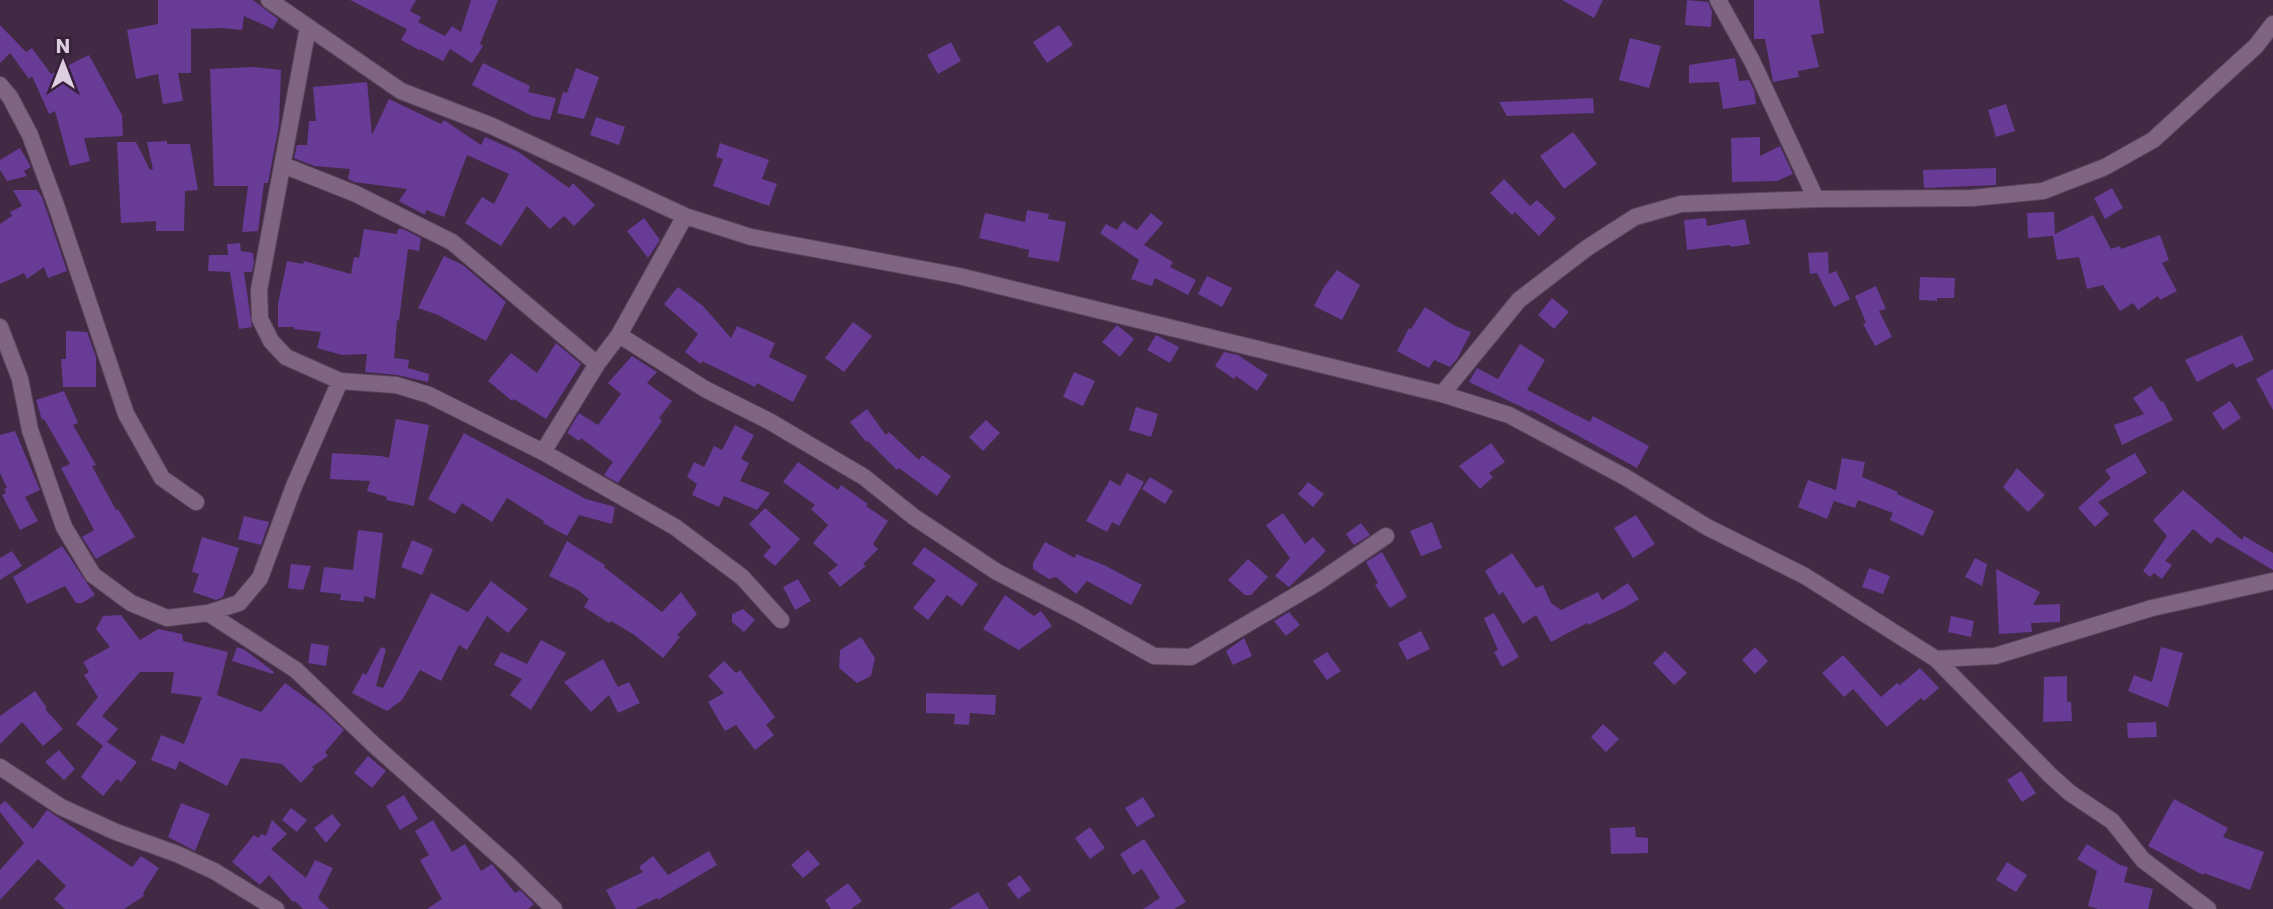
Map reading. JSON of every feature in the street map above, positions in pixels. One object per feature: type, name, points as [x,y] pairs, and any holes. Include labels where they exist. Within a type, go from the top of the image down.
[{"type":"street","points":[[269,0],[401,91],[492,126],[685,216],[751,237],[959,276],[1441,394],[1509,415],[1625,477],[1707,527],[1805,576],[1936,659],[2050,775],[2070,793],[2112,821],[2143,860],[2208,909]]},
{"type":"street","points":[[1718,0],[1752,61],[1816,199]]},
{"type":"street","points":[[1441,394],[1519,300],[1587,248],[1634,217],[1681,204],[1816,199],[1972,198],[2043,191],[2105,167],[2153,140],[2256,46],[2273,24]]},
{"type":"street","points":[[307,27],[259,290],[260,319],[271,341],[286,357],[340,381],[396,385],[429,395],[543,452],[676,527],[742,577],[781,620]]},
{"type":"street","points":[[0,85],[10,97],[30,135],[126,414],[162,478],[196,502]]},
{"type":"street","points":[[283,165],[356,194],[452,242],[597,364]]},
{"type":"street","points":[[543,452],[618,335],[685,216]]},
{"type":"street","points":[[0,327],[20,379],[30,430],[64,527],[93,575],[131,603],[167,618],[208,613],[239,603],[260,578],[294,486],[340,381]]},
{"type":"street","points":[[618,335],[705,388],[769,421],[864,477],[914,517],[997,572],[1154,656],[1191,657],[1317,583],[1386,536]]},
{"type":"street","points":[[1936,659],[1995,656],[2152,608],[2273,581]]},
{"type":"street","points":[[208,613],[296,670],[554,909]]},
{"type":"street","points":[[0,766],[61,807],[116,832],[177,853],[214,871],[276,909]]},
{"type":"building","points":[[158,0],[253,0],[278,19],[273,29],[244,16],[242,30],[191,29],[191,73],[178,73],[183,101],[163,104],[158,74],[136,79],[127,30],[158,24]]},
{"type":"building","points":[[350,0],[416,0],[410,11],[421,17],[418,22],[445,36],[452,26],[461,32],[471,0],[498,0],[480,44],[483,46],[472,63],[450,49],[443,61],[419,50],[401,40],[407,29]]},
{"type":"building","points":[[1562,0],[1603,0],[1594,18]]},
{"type":"building","points":[[1687,0],[1708,2],[1712,11],[1711,27],[1685,25]]},
{"type":"building","points":[[1754,0],[1819,0],[1824,33],[1811,35],[1819,67],[1798,71],[1799,77],[1773,82],[1765,39],[1754,39]]},
{"type":"building","points":[[0,25],[26,52],[32,48],[51,74],[89,55],[122,115],[123,136],[84,138],[90,161],[70,166],[55,111],[49,114],[32,76],[29,79],[10,53],[0,63]]},
{"type":"building","points":[[1059,25],[1073,45],[1047,63],[1033,42]]},
{"type":"building","points":[[1630,38],[1661,46],[1649,88],[1619,80]]},
{"type":"building","points":[[951,42],[961,61],[938,74],[927,55]]},
{"type":"building","points":[[1735,58],[1739,81],[1749,80],[1756,104],[1723,109],[1719,82],[1689,83],[1689,65]]},
{"type":"building","points":[[483,63],[530,86],[528,92],[556,98],[550,120],[532,116],[472,85]]},
{"type":"building","points":[[253,67],[281,70],[279,125],[268,183],[264,183],[258,231],[242,232],[248,186],[214,186],[210,69]]},
{"type":"building","points":[[576,68],[599,77],[584,119],[557,113],[563,92],[567,93]]},
{"type":"building","points":[[367,82],[372,135],[389,99],[441,124],[444,120],[481,145],[485,137],[517,151],[569,188],[573,183],[595,205],[574,226],[564,216],[550,229],[527,206],[501,246],[465,223],[482,197],[494,204],[509,174],[467,155],[444,217],[426,210],[425,215],[399,201],[407,189],[354,182],[348,179],[350,169],[314,166],[294,158],[297,145],[307,145],[309,121],[316,121],[313,87]]},
{"type":"building","points":[[1593,98],[1594,113],[1507,116],[1499,102]]},
{"type":"building","points":[[2006,104],[2015,131],[1996,137],[1988,110]]},
{"type":"building","points":[[596,117],[625,127],[619,145],[590,135]]},
{"type":"building","points":[[1573,132],[1597,164],[1564,189],[1540,156]]},
{"type":"building","points":[[1760,137],[1760,156],[1780,146],[1793,174],[1777,181],[1732,182],[1731,138]]},
{"type":"building","points":[[167,141],[167,144],[190,144],[198,190],[185,191],[184,231],[156,231],[156,221],[121,223],[117,142],[136,142],[150,170],[153,169],[147,142]]},
{"type":"building","points":[[720,143],[769,160],[762,179],[777,184],[769,206],[713,186],[723,159],[716,157]]},
{"type":"building","points":[[20,148],[31,167],[24,171],[27,176],[7,181],[0,170],[0,160]]},
{"type":"building","points":[[1996,168],[1996,185],[1924,188],[1923,170]]},
{"type":"building","points":[[1504,179],[1530,206],[1537,200],[1556,218],[1539,236],[1515,212],[1512,215],[1490,193]]},
{"type":"building","points":[[2112,188],[2123,208],[2105,219],[2094,198]]},
{"type":"building","points":[[13,190],[37,190],[42,197],[67,271],[48,278],[44,267],[27,279],[24,273],[0,284],[0,224],[12,216],[10,212],[22,206]]},
{"type":"building","points":[[1027,210],[1049,214],[1048,219],[1066,222],[1059,262],[1028,257],[1029,250],[979,238],[985,213],[1025,222]]},
{"type":"building","points":[[2054,212],[2055,234],[2093,215],[2111,249],[2120,246],[2121,249],[2160,235],[2169,260],[2162,263],[2177,291],[2160,300],[2158,296],[2138,310],[2133,303],[2120,311],[2103,285],[2087,289],[2079,257],[2057,260],[2053,236],[2028,238],[2027,213]]},
{"type":"building","points":[[1151,213],[1163,223],[1144,245],[1173,262],[1170,267],[1196,280],[1188,295],[1155,278],[1152,286],[1131,279],[1139,260],[1100,233],[1106,224],[1117,230],[1123,221],[1137,230]]},
{"type":"building","points":[[644,218],[660,240],[648,258],[627,231]]},
{"type":"building","points":[[1706,218],[1707,226],[1745,219],[1750,244],[1687,250],[1684,220]]},
{"type":"building","points":[[364,229],[397,234],[398,229],[403,229],[421,238],[419,251],[408,249],[394,360],[409,360],[408,368],[429,374],[428,382],[365,372],[367,354],[342,355],[317,348],[321,332],[278,327],[278,304],[287,261],[303,264],[304,261],[351,274],[354,257],[359,258]]},
{"type":"building","points":[[240,243],[241,251],[253,253],[254,262],[252,272],[244,272],[252,327],[239,329],[230,272],[208,271],[209,255],[228,255],[227,244]]},
{"type":"building","points":[[1828,252],[1829,274],[1836,271],[1850,299],[1834,307],[1817,273],[1810,274],[1808,253]]},
{"type":"building","points":[[444,256],[463,265],[506,302],[486,341],[438,315],[418,308]]},
{"type":"building","points":[[1337,270],[1360,285],[1342,320],[1314,306]]},
{"type":"building","points":[[1207,276],[1232,288],[1222,307],[1198,294]]},
{"type":"building","points":[[1920,277],[1955,278],[1954,298],[1919,300]]},
{"type":"building","points":[[1876,286],[1886,309],[1879,311],[1892,337],[1875,346],[1863,324],[1866,323],[1855,296]]},
{"type":"building","points":[[678,287],[703,306],[731,338],[737,326],[775,343],[769,357],[807,376],[793,402],[757,383],[755,387],[702,361],[701,364],[685,352],[698,334],[664,304]]},
{"type":"building","points":[[1552,298],[1569,312],[1554,329],[1538,315]]},
{"type":"building","points":[[1425,307],[1455,326],[1471,332],[1450,367],[1434,360],[1429,368],[1397,351],[1409,328],[1411,329]]},
{"type":"building","points":[[853,322],[872,336],[844,372],[825,358]]},
{"type":"building","points":[[1117,325],[1134,339],[1120,357],[1102,342]]},
{"type":"building","points":[[66,331],[87,332],[96,357],[96,387],[63,387],[61,359],[66,359]]},
{"type":"building","points":[[1156,335],[1179,347],[1170,363],[1147,350]]},
{"type":"building","points":[[2242,335],[2254,360],[2236,368],[2233,363],[2197,382],[2185,360]]},
{"type":"building","points":[[556,343],[581,364],[546,419],[514,399],[512,401],[488,381],[511,353],[537,373]]},
{"type":"building","points":[[1520,344],[1545,360],[1527,390],[1590,422],[1593,416],[1649,446],[1637,468],[1531,410],[1469,382],[1477,368],[1498,379]]},
{"type":"building","points":[[1224,352],[1238,355],[1268,375],[1257,391],[1236,376],[1234,379],[1215,366]]},
{"type":"building","points":[[632,356],[657,372],[647,383],[672,401],[659,418],[662,421],[618,483],[604,475],[613,462],[581,438],[579,441],[567,433],[579,413],[598,425],[621,394],[608,383]]},
{"type":"building","points":[[2273,369],[2273,410],[2256,379]]},
{"type":"building","points":[[1074,372],[1095,381],[1083,406],[1063,397]]},
{"type":"building","points":[[2151,386],[2173,420],[2122,445],[2114,425],[2144,414],[2133,398]]},
{"type":"building","points":[[64,391],[78,423],[73,425],[96,465],[92,466],[116,510],[118,509],[135,537],[96,559],[82,537],[94,530],[61,468],[70,464],[44,419],[42,420],[36,400]]},
{"type":"building","points":[[2230,401],[2241,418],[2223,430],[2212,413]]},
{"type":"building","points":[[1136,407],[1158,414],[1151,437],[1129,430]]},
{"type":"building","points":[[867,409],[886,435],[889,432],[919,460],[922,455],[951,476],[937,496],[899,468],[897,470],[866,442],[850,422]]},
{"type":"building","points":[[396,419],[429,425],[414,506],[386,500],[387,497],[367,491],[370,481],[330,479],[332,453],[389,458]]},
{"type":"building","points":[[986,420],[1000,433],[983,451],[969,437]]},
{"type":"building","points":[[735,425],[754,435],[741,459],[749,463],[740,481],[770,493],[757,510],[724,496],[719,507],[692,495],[697,484],[687,477],[694,462],[704,467],[714,446],[722,450]]},
{"type":"building","points":[[15,431],[40,490],[25,497],[38,521],[20,530],[2,495],[7,488],[0,473],[0,435]]},
{"type":"building","points":[[464,433],[586,499],[615,507],[612,524],[579,515],[567,536],[507,498],[492,522],[462,503],[455,514],[428,499]]},
{"type":"building","points":[[1491,443],[1505,462],[1489,473],[1493,477],[1480,489],[1459,466]]},
{"type":"building","points":[[2135,453],[2147,473],[2098,502],[2109,514],[2095,527],[2078,508],[2111,478],[2105,470]]},
{"type":"building","points":[[1842,458],[1865,462],[1862,477],[1934,511],[1923,536],[1890,520],[1893,513],[1858,500],[1855,508],[1834,501],[1827,519],[1798,507],[1808,480],[1836,490]]},
{"type":"building","points":[[798,462],[838,490],[841,485],[888,521],[873,544],[878,549],[863,564],[866,566],[840,587],[828,573],[838,565],[813,543],[828,525],[811,509],[815,505],[783,482]]},
{"type":"building","points":[[2017,468],[2045,495],[2028,512],[2003,487]]},
{"type":"building","points":[[1127,473],[1144,482],[1119,526],[1112,522],[1107,532],[1086,521],[1110,480],[1120,486]]},
{"type":"building","points":[[1150,477],[1173,491],[1165,504],[1142,489]]},
{"type":"building","points":[[1308,482],[1324,494],[1313,507],[1298,494]]},
{"type":"building","points":[[2183,490],[2242,540],[2244,536],[2273,553],[2273,570],[2217,537],[2211,544],[2193,529],[2165,561],[2172,565],[2162,579],[2154,573],[2150,577],[2143,571],[2167,536],[2153,520]]},
{"type":"building","points":[[765,508],[800,539],[775,566],[763,556],[771,547],[749,524]]},
{"type":"building","points":[[1283,513],[1305,544],[1313,537],[1326,551],[1289,587],[1275,576],[1290,558],[1266,525]]},
{"type":"building","points":[[1636,515],[1655,544],[1633,558],[1614,528]]},
{"type":"building","points":[[244,516],[269,522],[261,545],[238,539]]},
{"type":"building","points":[[1432,522],[1442,548],[1421,556],[1410,531]]},
{"type":"building","points":[[1361,523],[1370,535],[1354,545],[1346,534]]},
{"type":"building","points":[[358,530],[383,533],[375,599],[364,596],[364,602],[340,600],[341,594],[320,592],[324,567],[353,570]]},
{"type":"building","points":[[202,537],[239,548],[223,597],[216,600],[193,592],[199,574],[192,572]]},
{"type":"building","points":[[412,540],[433,549],[422,575],[401,567]]},
{"type":"building","points":[[567,541],[605,565],[604,567],[662,612],[681,592],[697,614],[677,635],[680,637],[663,658],[633,634],[584,607],[589,599],[578,590],[549,576]]},
{"type":"building","points":[[1045,542],[1075,558],[1076,554],[1104,565],[1142,585],[1131,605],[1087,581],[1076,594],[1056,577],[1049,579],[1033,569],[1033,563]]},
{"type":"building","points":[[62,546],[95,595],[82,603],[76,603],[65,586],[27,604],[13,577]]},
{"type":"building","points":[[924,547],[978,584],[962,606],[947,595],[928,620],[913,608],[936,580],[912,564]]},
{"type":"building","points":[[12,551],[22,566],[0,580],[0,558]]},
{"type":"building","points":[[1382,552],[1407,597],[1390,608],[1375,585],[1378,583],[1366,562]]},
{"type":"building","points":[[1512,553],[1536,588],[1543,585],[1551,603],[1561,610],[1598,592],[1602,600],[1628,583],[1639,599],[1551,642],[1536,615],[1523,624],[1503,592],[1499,595],[1485,571]]},
{"type":"building","points":[[1975,558],[1987,564],[1982,586],[1965,577]]},
{"type":"building","points":[[1248,559],[1268,577],[1251,595],[1245,595],[1228,580]]},
{"type":"building","points":[[291,564],[311,566],[303,590],[288,588]]},
{"type":"building","points":[[1869,568],[1890,576],[1883,594],[1862,587]]},
{"type":"building","points":[[1996,569],[2040,592],[2033,605],[2060,604],[2060,622],[2031,623],[2032,632],[1999,634]]},
{"type":"building","points":[[798,579],[811,601],[795,610],[783,587]]},
{"type":"building","points":[[491,581],[528,609],[508,633],[487,616],[467,650],[459,645],[441,681],[420,670],[402,700],[387,711],[352,693],[363,673],[366,675],[381,647],[386,649],[376,686],[383,688],[431,593],[468,612]]},
{"type":"building","points":[[1005,595],[1034,616],[1041,611],[1052,626],[1019,650],[983,629]]},
{"type":"building","points":[[743,609],[755,620],[744,632],[732,622],[732,614]]},
{"type":"building","points":[[1289,612],[1300,625],[1286,636],[1274,621]]},
{"type":"building","points":[[1494,613],[1519,657],[1502,667],[1494,652],[1498,650],[1484,618]]},
{"type":"building","points":[[121,615],[140,640],[158,629],[182,634],[183,641],[228,652],[217,695],[261,712],[285,683],[324,711],[344,730],[325,752],[328,756],[312,767],[314,769],[301,783],[282,764],[241,758],[227,786],[179,761],[176,770],[151,760],[161,735],[184,744],[202,697],[171,693],[174,672],[140,672],[102,716],[118,729],[107,742],[137,762],[121,782],[117,779],[103,796],[81,777],[103,746],[76,724],[98,697],[84,675],[89,672],[83,662],[110,647],[96,629],[103,616]]},
{"type":"building","points":[[1951,616],[1974,621],[1971,637],[1948,632]]},
{"type":"building","points":[[1421,631],[1430,649],[1407,660],[1398,643]]},
{"type":"building","points":[[861,637],[875,658],[871,676],[857,683],[839,668],[840,650]]},
{"type":"building","points":[[1244,638],[1252,656],[1233,665],[1226,651]]},
{"type":"building","points":[[541,640],[566,653],[531,710],[510,695],[522,679],[494,665],[501,652],[527,664]]},
{"type":"building","points":[[311,643],[329,646],[326,666],[308,663]]},
{"type":"building","points":[[237,647],[245,650],[274,672],[273,674],[232,661]]},
{"type":"building","points":[[1755,647],[1768,661],[1755,674],[1742,660]]},
{"type":"building","points":[[2161,647],[2183,653],[2168,707],[2128,691],[2134,675],[2152,682]]},
{"type":"building","points":[[1665,651],[1687,673],[1674,685],[1653,663]]},
{"type":"building","points":[[1327,652],[1341,671],[1327,680],[1313,661]]},
{"type":"building","points":[[1843,655],[1881,697],[1920,668],[1939,688],[1924,701],[1921,698],[1887,727],[1853,689],[1844,697],[1822,673]]},
{"type":"building","points":[[603,659],[618,687],[629,682],[640,703],[618,713],[609,695],[591,712],[564,682]]},
{"type":"building","points":[[724,661],[736,673],[740,670],[775,717],[766,725],[774,735],[755,750],[736,725],[725,731],[708,702],[724,693],[708,676]]},
{"type":"building","points":[[2067,676],[2067,702],[2071,702],[2072,721],[2043,722],[2044,677]]},
{"type":"building","points":[[35,691],[47,708],[45,709],[63,729],[43,746],[22,722],[0,744],[0,716]]},
{"type":"building","points":[[926,693],[996,695],[995,715],[970,713],[969,725],[954,724],[955,714],[926,713]]},
{"type":"building","points":[[2156,722],[2157,737],[2128,738],[2127,723]]},
{"type":"building","points":[[1603,724],[1619,739],[1606,752],[1591,737]]},
{"type":"building","points":[[59,750],[75,769],[64,780],[45,762]]},
{"type":"building","points":[[368,756],[386,771],[372,788],[354,773]]},
{"type":"building","points":[[2021,771],[2036,793],[2022,802],[2007,780]]},
{"type":"building","points":[[404,795],[418,819],[400,830],[386,806]]},
{"type":"building","points":[[1143,797],[1155,816],[1137,827],[1125,808]]},
{"type":"building","points":[[2174,799],[2228,828],[2223,837],[2264,852],[2250,890],[2204,873],[2203,875],[2148,846]]},
{"type":"building","points":[[5,801],[33,829],[47,810],[132,867],[141,856],[159,868],[143,893],[144,896],[124,909],[65,909],[54,899],[66,886],[38,859],[0,900],[0,870],[24,843],[0,812],[0,805]]},
{"type":"building","points":[[181,803],[210,814],[195,851],[168,837]]},
{"type":"building","points":[[291,808],[307,820],[297,832],[282,820]]},
{"type":"building","points":[[332,814],[341,825],[326,843],[314,828]]},
{"type":"building","points":[[272,820],[287,834],[271,849],[306,878],[315,860],[333,868],[318,898],[329,909],[303,909],[293,902],[269,875],[260,885],[232,862],[254,835],[258,838],[262,834],[266,836]]},
{"type":"building","points":[[433,820],[452,852],[465,844],[481,871],[492,864],[515,893],[520,890],[534,904],[528,909],[427,909],[442,899],[420,860],[429,855],[415,831]]},
{"type":"building","points":[[1090,827],[1105,848],[1090,859],[1075,838]]},
{"type":"building","points":[[1635,827],[1636,837],[1648,838],[1648,853],[1611,854],[1610,828]]},
{"type":"building","points":[[1144,839],[1186,902],[1174,909],[1143,909],[1160,898],[1142,869],[1133,875],[1120,854]]},
{"type":"building","points":[[2087,844],[2120,865],[2128,867],[2124,882],[2153,889],[2148,909],[2098,909],[2088,906],[2097,871],[2077,859]]},
{"type":"building","points":[[808,850],[820,864],[803,878],[791,865]]},
{"type":"building","points":[[709,851],[717,865],[658,900],[657,898],[635,909],[616,909],[606,890],[643,872],[639,867],[653,856],[668,875]]},
{"type":"building","points":[[2007,862],[2027,875],[2016,892],[1996,880]]},
{"type":"building","points":[[1020,875],[1031,890],[1018,899],[1007,884]]},
{"type":"building","points":[[848,883],[862,901],[851,909],[831,909],[825,900]]},
{"type":"building","points":[[978,892],[989,909],[949,909]]}]
